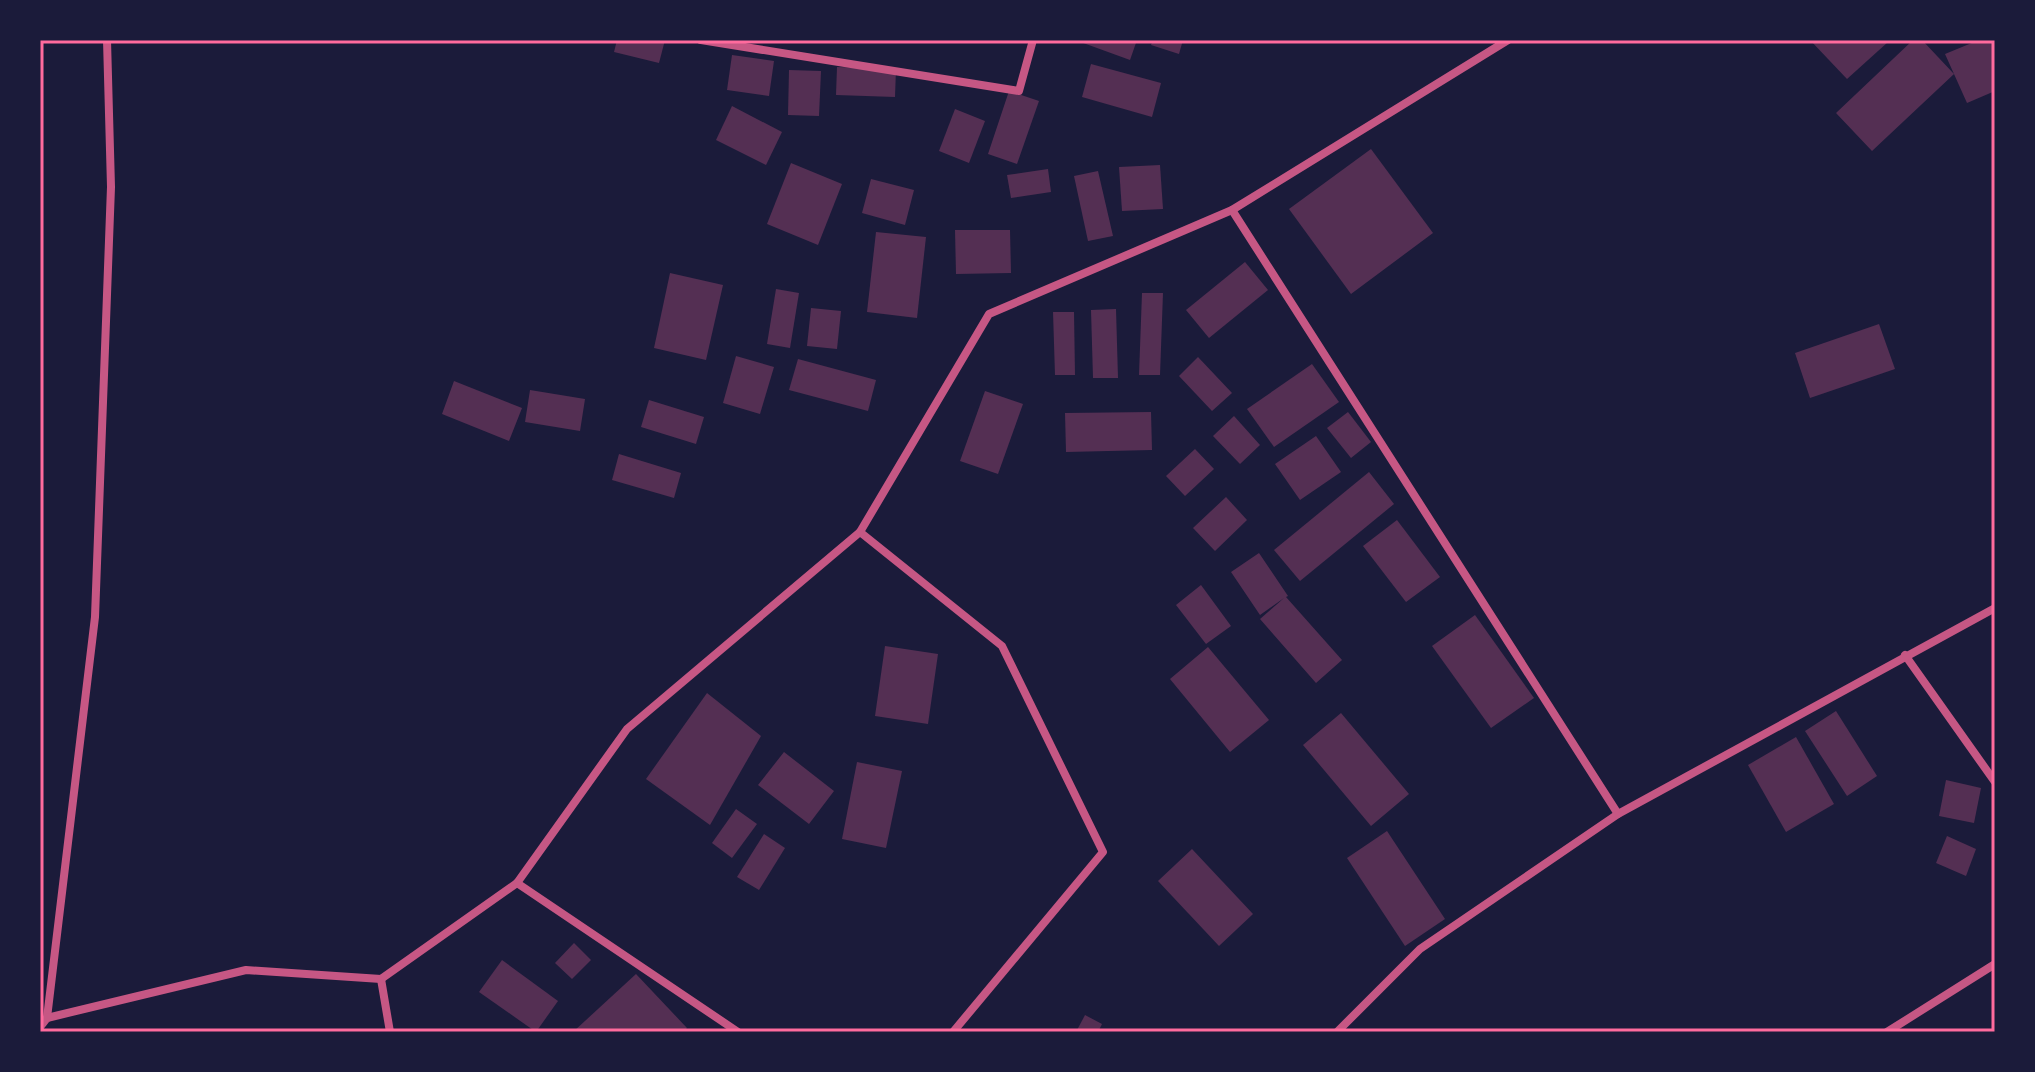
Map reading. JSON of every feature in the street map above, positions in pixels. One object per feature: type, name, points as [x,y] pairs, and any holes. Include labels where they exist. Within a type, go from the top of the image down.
[{"type":"street","points":[[40,1027],[47,1018],[95,617],[111,187],[107,40]]},
{"type":"street","points":[[701,40],[1019,91],[1033,40]]},
{"type":"street","points":[[47,1018],[246,970],[381,979],[517,883],[627,729],[860,532],[989,314],[1232,210],[1508,40]]},
{"type":"street","points":[[1232,210],[1618,814]]},
{"type":"street","points":[[860,532],[1002,646],[1103,852],[953,1032]]},
{"type":"street","points":[[1337,1032],[1420,949],[1618,814],[1995,608]]},
{"type":"street","points":[[1905,655],[1995,782]]},
{"type":"street","points":[[517,883],[738,1032]]},
{"type":"street","points":[[1887,1032],[1995,964]]},
{"type":"street","points":[[381,979],[390,1032]]},
{"type":"building","points":[[617,40],[665,40],[659,63],[614,52]]},
{"type":"building","points":[[1075,40],[1137,40],[1130,60]]},
{"type":"building","points":[[1153,40],[1183,40],[1179,54],[1151,45]]},
{"type":"building","points":[[1810,40],[1886,40],[1888,42],[1847,79]]},
{"type":"building","points":[[1913,40],[1922,40],[1954,74],[1872,151],[1836,113]]},
{"type":"building","points":[[1979,40],[1995,40],[1995,91],[1967,103],[1945,54]]},
{"type":"building","points":[[732,55],[774,61],[769,96],[727,90]]},
{"type":"building","points":[[1091,64],[1161,83],[1152,117],[1082,97]]},
{"type":"building","points":[[837,67],[896,69],[895,97],[836,95]]},
{"type":"building","points":[[789,70],[821,71],[819,116],[788,115]]},
{"type":"building","points":[[1009,91],[1039,101],[1017,164],[988,154]]},
{"type":"building","points":[[732,106],[782,132],[766,165],[716,140]]},
{"type":"building","points":[[955,109],[985,121],[969,163],[939,151]]},
{"type":"building","points":[[1371,149],[1433,233],[1351,294],[1289,209]]},
{"type":"building","points":[[791,163],[842,184],[818,245],[767,224]]},
{"type":"building","points":[[1160,165],[1163,209],[1122,211],[1119,167]]},
{"type":"building","points":[[1048,169],[1051,192],[1011,198],[1007,175]]},
{"type":"building","points":[[1098,171],[1113,236],[1088,241],[1074,176]]},
{"type":"building","points":[[871,179],[914,190],[905,225],[862,213]]},
{"type":"building","points":[[955,230],[1010,230],[1011,273],[956,274]]},
{"type":"building","points":[[876,232],[926,237],[917,318],[867,312]]},
{"type":"building","points":[[1245,262],[1268,290],[1209,338],[1186,310]]},
{"type":"building","points":[[670,273],[723,285],[706,360],[654,348]]},
{"type":"building","points":[[776,289],[799,293],[790,348],[767,344]]},
{"type":"building","points":[[1142,293],[1163,293],[1160,375],[1139,375]]},
{"type":"building","points":[[811,308],[841,311],[837,349],[807,346]]},
{"type":"building","points":[[1116,309],[1118,378],[1093,378],[1091,310]]},
{"type":"building","points":[[1053,312],[1074,312],[1075,375],[1055,375]]},
{"type":"building","points":[[1879,324],[1895,369],[1810,398],[1795,353]]},
{"type":"building","points":[[736,356],[774,367],[760,414],[723,403]]},
{"type":"building","points":[[1198,357],[1232,393],[1212,411],[1179,376]]},
{"type":"building","points":[[798,359],[876,380],[868,411],[789,390]]},
{"type":"building","points":[[1312,364],[1339,402],[1274,447],[1247,409]]},
{"type":"building","points":[[454,381],[522,408],[509,441],[442,414]]},
{"type":"building","points":[[530,390],[585,399],[580,431],[525,422]]},
{"type":"building","points":[[985,391],[1023,404],[998,474],[960,461]]},
{"type":"building","points":[[649,400],[704,417],[696,444],[641,427]]},
{"type":"building","points":[[1151,412],[1152,450],[1066,452],[1065,413]]},
{"type":"building","points":[[1348,412],[1371,442],[1351,458],[1327,428]]},
{"type":"building","points":[[1234,416],[1260,445],[1240,464],[1213,436]]},
{"type":"building","points":[[1316,436],[1341,472],[1300,500],[1275,464]]},
{"type":"building","points":[[1195,449],[1214,469],[1185,496],[1166,476]]},
{"type":"building","points":[[619,454],[681,473],[674,498],[612,480]]},
{"type":"building","points":[[1369,472],[1394,504],[1300,581],[1274,550]]},
{"type":"building","points":[[1226,497],[1247,520],[1215,551],[1193,528]]},
{"type":"building","points":[[1397,520],[1440,577],[1406,602],[1363,546]]},
{"type":"building","points":[[1259,553],[1286,597],[1342,660],[1316,683],[1260,619],[1284,598],[1260,615],[1231,572]]},
{"type":"building","points":[[1201,585],[1231,626],[1206,644],[1176,605]]},
{"type":"building","points":[[1475,615],[1534,698],[1491,728],[1432,646]]},
{"type":"building","points":[[885,646],[938,654],[928,724],[875,716]]},
{"type":"building","points":[[1208,647],[1269,720],[1230,752],[1170,679]]},
{"type":"building","points":[[707,693],[761,736],[710,825],[646,779]]},
{"type":"building","points":[[1836,711],[1877,776],[1847,796],[1805,731]]},
{"type":"building","points":[[1341,713],[1409,794],[1371,826],[1303,745]]},
{"type":"building","points":[[1796,737],[1834,804],[1786,832],[1748,765]]},
{"type":"building","points":[[784,752],[834,791],[809,824],[758,785]]},
{"type":"building","points":[[857,762],[902,771],[886,848],[842,839]]},
{"type":"building","points":[[1946,780],[1981,788],[1974,823],[1939,816]]},
{"type":"building","points":[[736,809],[757,824],[732,858],[712,843]]},
{"type":"building","points":[[1387,831],[1445,919],[1405,946],[1347,858]]},
{"type":"building","points":[[764,834],[785,848],[759,890],[737,877]]},
{"type":"building","points":[[1947,836],[1976,849],[1966,876],[1936,863]]},
{"type":"building","points":[[1192,849],[1253,914],[1219,946],[1158,881]]},
{"type":"building","points":[[574,943],[591,960],[572,979],[555,963]]},
{"type":"building","points":[[502,960],[558,1001],[536,1032],[479,992]]},
{"type":"building","points":[[636,974],[687,1028],[683,1032],[573,1032]]},
{"type":"building","points":[[1085,1015],[1102,1024],[1098,1032],[1076,1032]]}]
